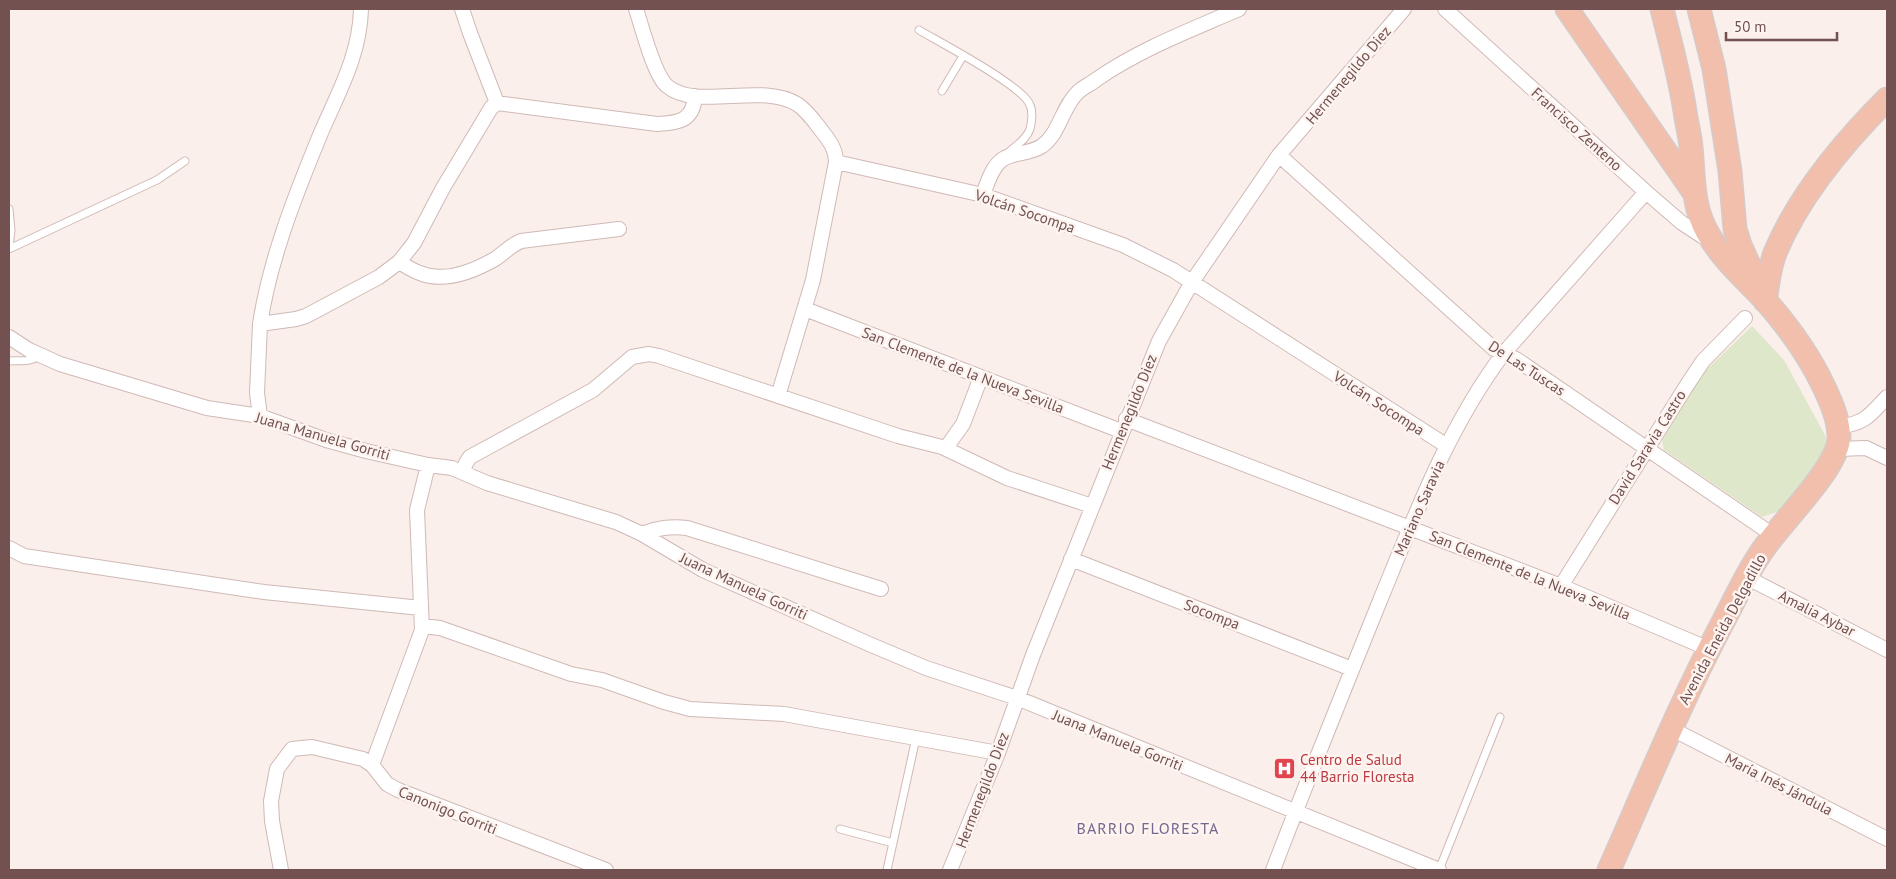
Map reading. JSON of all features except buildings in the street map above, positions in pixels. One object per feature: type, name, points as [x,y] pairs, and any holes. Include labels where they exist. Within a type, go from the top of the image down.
[{"type":"main road","points":[[1567,9],[1694,191]]},
{"type":"main road","points":[[1662,9],[1682,92],[1691,147],[1694,191],[1702,223],[1714,244],[1789,330],[1818,373],[1834,408],[1838,438]]},
{"type":"main road","points":[[1699,9],[1714,69],[1730,171],[1735,229],[1740,245],[1765,301]]},
{"type":"main road","points":[[1765,301],[1770,269],[1775,253],[1791,219],[1833,160],[1887,99]]},
{"type":"main road","name":"Avenida Eneida Delgadillo","points":[[1609,870],[1670,728],[1746,577],[1773,535],[1822,476],[1830,463],[1838,438]]},
{"type":"street","points":[[260,416],[256,393],[260,324],[265,291],[272,264],[309,162],[356,49],[361,9]]},
{"type":"street","points":[[462,9],[497,103]]},
{"type":"street","points":[[636,9],[660,78],[672,90],[695,96],[766,95],[785,99],[797,104],[808,113],[836,152],[836,162],[813,280],[778,396]]},
{"type":"street","points":[[983,195],[994,169],[1003,159],[1030,152],[1042,146],[1054,131],[1068,105],[1078,92],[1111,69],[1138,54],[1240,9]]},
{"type":"street","name":"Hermenegildo Diez","points":[[950,870],[998,753],[1017,698],[1158,340],[1192,282],[1280,155],[1404,9]]},
{"type":"street","name":"Francisco Zenteno","points":[[1446,9],[1646,192],[1695,234],[1714,244]]},
{"type":"street","points":[[497,103],[657,124],[681,121],[690,115],[694,107],[695,96]]},
{"type":"street","points":[[260,324],[306,316],[379,277],[399,262],[414,243],[443,188],[492,108],[497,103]]},
{"type":"street","name":"De Las Tuscas","points":[[1280,155],[1494,349],[1516,359],[1773,535]]},
{"type":"street","name":"Volcán Socompa","points":[[836,162],[983,195],[1123,245],[1151,258],[1192,282],[1446,446]]},
{"type":"street","name":"Mariano Saravia","points":[[1273,870],[1352,669],[1446,446],[1489,373],[1503,354],[1646,192]]},
{"type":"street","points":[[399,262],[421,274],[436,277],[450,276],[467,272],[495,258],[513,244],[521,241],[619,229]]},
{"type":"street","name":"San Clemente de la Nueva Sevilla","points":[[805,309],[981,376],[1124,425],[1410,528],[1561,586],[1709,648]]},
{"type":"street","name":"David Saravia Castro","points":[[1561,586],[1646,447],[1703,362],[1745,318]]},
{"type":"street","name":"Juana Manuela Gorriti","points":[[9,337],[39,355],[60,364],[207,408],[260,416],[326,440],[428,465],[452,468],[487,483],[616,522],[642,534],[704,570],[869,644],[926,668],[1017,698],[1439,870]]},
{"type":"street","points":[[463,472],[470,457],[592,390],[632,357],[639,355],[659,356],[898,436],[946,448],[1007,478],[1092,506]]},
{"type":"street","points":[[946,448],[963,424],[981,376]]},
{"type":"street","points":[[1838,438],[1867,419],[1887,396]]},
{"type":"street","points":[[1838,438],[1887,458]]},
{"type":"street","points":[[372,765],[421,636],[418,510],[428,465]]},
{"type":"street","points":[[642,534],[671,526],[687,528],[881,589]]},
{"type":"street","points":[[9,548],[24,556],[264,592],[421,608]]},
{"type":"street","name":"Socompa","points":[[1071,559],[1352,669]]},
{"type":"street","name":"Amalia Aybar","points":[[1746,577],[1887,650]]},
{"type":"street","points":[[422,626],[440,628],[571,674],[602,680],[664,702],[690,708],[784,714],[998,753]]},
{"type":"street","name":"María Inés Jándula","points":[[1670,728],[1887,839]]},
{"type":"street","name":"Canonigo Gorriti","points":[[281,870],[272,821],[272,801],[277,769],[292,749],[312,747],[363,759],[372,765],[388,784],[398,790],[606,870]]},
{"type":"lane","points":[[919,30],[1004,81],[1029,102],[1032,113],[1029,131],[1025,138],[1011,149],[1003,159]]},
{"type":"lane","points":[[942,90],[963,56]]},
{"type":"lane","points":[[9,248],[157,180],[185,161]]},
{"type":"lane","points":[[9,209],[11,230],[9,248]]},
{"type":"lane","points":[[9,361],[36,359],[39,355]]},
{"type":"lane","points":[[1439,870],[1500,717]]},
{"type":"lane","points":[[887,870],[916,738]]},
{"type":"lane","points":[[840,829],[893,842]]},
{"type":"green space","points":[[1752,326],[1784,360],[1826,437],[1824,459],[1782,510],[1762,517],[1664,450],[1661,436],[1704,372]]},
{"type":"place","name":"Centro de Salud 44 Barrio Floresta","points":[[1284,768]]},
{"type":"district","name":"BARRIO FLORESTA","points":[[1148,828]]}]
